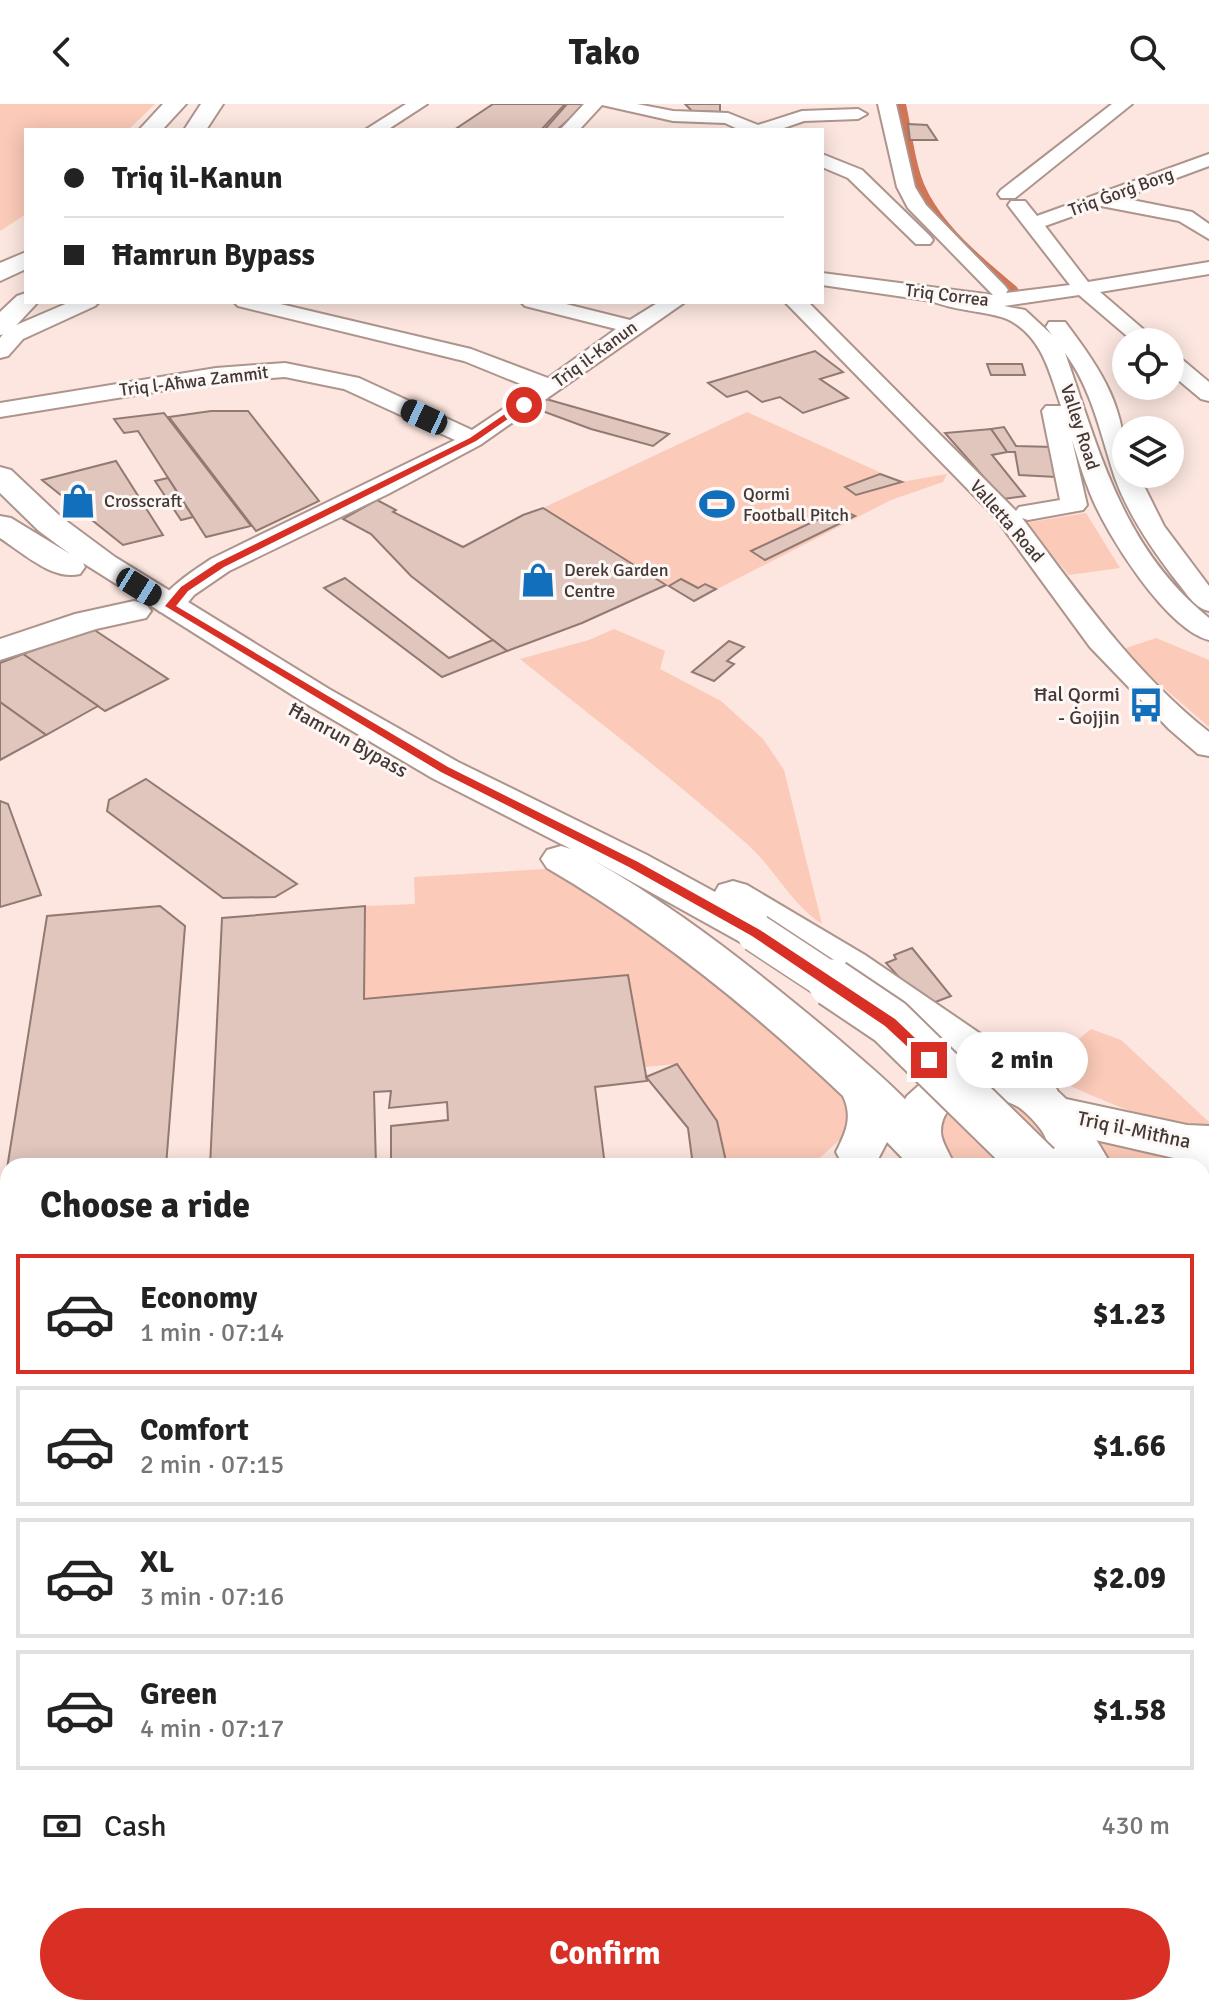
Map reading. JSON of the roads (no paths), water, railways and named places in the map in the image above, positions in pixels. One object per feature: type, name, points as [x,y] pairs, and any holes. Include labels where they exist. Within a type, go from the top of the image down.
[{"type":"main road","points":[[165,122],[202,104]]},
{"type":"main road","points":[[196,128],[212,104]]},
{"type":"main road","points":[[0,259],[24,246]]},
{"type":"main road","points":[[0,273],[24,260]]},
{"type":"main road","points":[[0,327],[24,303]]},
{"type":"main road","points":[[0,463],[66,521],[104,564]]},
{"type":"main road","points":[[0,476],[46,537]]},
{"type":"main road","points":[[0,496],[46,537]]},
{"type":"main road","points":[[0,517],[46,537]]},
{"type":"main road","points":[[0,525],[46,537]]},
{"type":"main road","name":"Ħamrun Bypass","points":[[46,537],[104,564],[136,599],[170,606],[434,776]]},
{"type":"main road","name":"Ħamrun Bypass","points":[[46,537],[295,712],[434,776],[621,873],[747,939],[890,1022],[1030,1158]]},
{"type":"main road","points":[[14,645],[53,615],[71,592]]},
{"type":"main road","points":[[14,645],[87,621],[136,599]]},
{"type":"main road","points":[[434,776],[609,886],[710,955],[857,1080],[917,1147]]},
{"type":"main road","points":[[434,776],[650,851],[773,917],[896,995],[1067,1135]]},
{"type":"main road","name":"Ħamrun Bypass","points":[[747,939],[871,1034],[988,1142],[1001,1158]]},
{"type":"main road","points":[[917,1147],[916,1130],[921,1109],[935,1093],[957,1082],[985,1079],[1013,1084],[1067,1135]]},
{"type":"main road","points":[[849,1158],[872,1129],[871,1104],[857,1080]]},
{"type":"main road","name":"Triq il-Mitħna","points":[[1067,1135],[1209,1144]]},
{"type":"main road","points":[[854,1158],[917,1147]]},
{"type":"street","points":[[377,128],[418,104]]},
{"type":"street","points":[[571,128],[594,104]]},
{"type":"street","points":[[610,104],[675,117],[728,118],[752,128]]},
{"type":"street","name":"Valley Road","points":[[887,104],[906,187],[918,208],[995,301],[1049,387],[1074,505],[1028,512]]},
{"type":"street","points":[[1008,194],[1123,104]]},
{"type":"street","points":[[763,128],[802,116],[858,114]]},
{"type":"street","name":"Triq Ġorġ Borg","points":[[1032,224],[1209,160]]},
{"type":"street","points":[[824,161],[855,174],[995,301]]},
{"type":"street","points":[[992,178],[1083,289],[1130,328]]},
{"type":"street","points":[[1100,200],[1185,216],[1205,226]]},
{"type":"street","name":"Triq Correa","points":[[995,301],[1209,268]]},
{"type":"street","name":"Triq Correa","points":[[824,279],[935,294]]},
{"type":"street","name":"Valley Road","points":[[935,294],[956,304],[995,301],[1017,315],[1052,347],[1103,495],[1126,539],[1168,598],[1209,632]]},
{"type":"street","points":[[1034,297],[1092,374],[1112,433]]},
{"type":"street","points":[[0,351],[15,334],[83,304]]},
{"type":"street","points":[[253,304],[471,356],[549,387]]},
{"type":"street","points":[[540,304],[630,326]]},
{"type":"street","name":"Triq il-Kanun","points":[[136,599],[220,565],[473,439],[630,326],[670,304]]},
{"type":"street","name":"Valletta Road","points":[[798,304],[1004,512],[1100,641],[1179,723],[1209,747]]},
{"type":"street","name":"Triq l-Aħwa Zammit","points":[[0,410],[216,375],[285,370],[351,383],[473,439]]},
{"type":"street","points":[[1184,370],[1204,384]]},
{"type":"street","points":[[1131,488],[1179,569],[1209,603]]},
{"type":"street","name":"Triq il-Kanun","points":[[170,606],[185,589],[220,565]]},
{"type":"waterway","points":[[898,104],[910,164],[924,200],[957,243],[1010,291]]},
{"type":"place","name":"Crosscraft","points":[[78,501]]},
{"type":"place","name":"Qormi Football Pitch","points":[[717,504]]},
{"type":"place","name":"Derek Garden Centre","points":[[538,580]]},
{"type":"place","name":"Ħal Qormi - Ġojjin","points":[[1146,705]]}]
